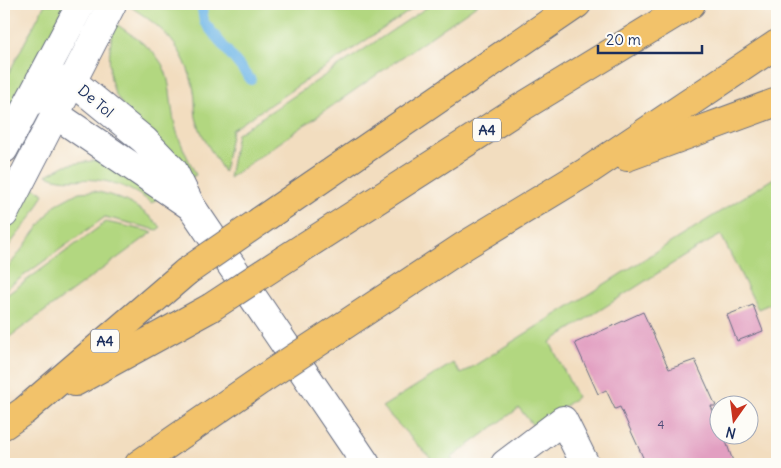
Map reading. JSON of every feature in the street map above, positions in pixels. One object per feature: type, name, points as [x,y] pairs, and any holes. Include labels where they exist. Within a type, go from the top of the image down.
[{"type":"highway","name":"A4","points":[[14,418],[186,272],[577,4]]},
{"type":"highway","name":"A4","points":[[14,418],[210,308],[517,110],[691,4]]},
{"type":"highway","points":[[139,464],[261,380],[464,246],[586,172],[777,44]]},
{"type":"highway","points":[[586,172],[777,102]]},
{"type":"street","points":[[4,149],[81,4]]},
{"type":"street","points":[[4,214],[112,4]]},
{"type":"street","points":[[40,80],[55,114]]},
{"type":"street","name":"De Tol","points":[[40,80],[72,81],[144,140],[173,170],[191,206],[366,464]]},
{"type":"street","name":"De Tol","points":[[55,114],[191,206]]},
{"type":"street","points":[[505,464],[563,420],[585,464]]},
{"type":"street","name":"De Tol","points":[[347,434],[377,464]]},
{"type":"green space","points":[[45,4],[70,4],[4,131],[4,82]]},
{"type":"green space","points":[[126,4],[420,4],[232,130],[224,172],[199,128],[196,118],[195,95],[190,75],[178,50],[170,39],[151,21]]},
{"type":"green space","points":[[432,4],[478,4],[229,178],[237,134]]},
{"type":"green space","points":[[115,23],[147,47],[162,64],[168,78],[173,118],[184,150],[196,175],[190,178],[135,121],[117,97],[111,80],[109,64],[111,39]]},
{"type":"green space","points":[[98,160],[119,165],[159,197],[152,203],[133,191],[112,183],[97,180],[65,180],[47,175],[66,165]]},
{"type":"green space","points":[[777,176],[777,301],[758,309],[721,235],[694,250],[550,342],[577,397],[535,428],[519,408],[451,458],[455,464],[436,464],[382,407],[453,363],[461,374]]},
{"type":"green space","points":[[31,186],[44,194],[32,216],[4,252],[4,236]]},
{"type":"green space","points":[[94,191],[113,196],[138,208],[161,227],[157,230],[105,217],[4,290],[4,273],[55,205],[79,192]]},
{"type":"green space","points":[[106,222],[153,232],[4,341],[4,297]]},
{"type":"building","points":[[753,305],[763,331],[737,341],[727,315]]},
{"type":"building","points":[[643,312],[669,369],[695,360],[711,396],[708,396],[708,446],[728,446],[734,464],[646,464],[620,407],[615,409],[606,390],[598,394],[575,343]]},
{"type":"waterway","points":[[203,4],[204,22],[251,80]]}]
